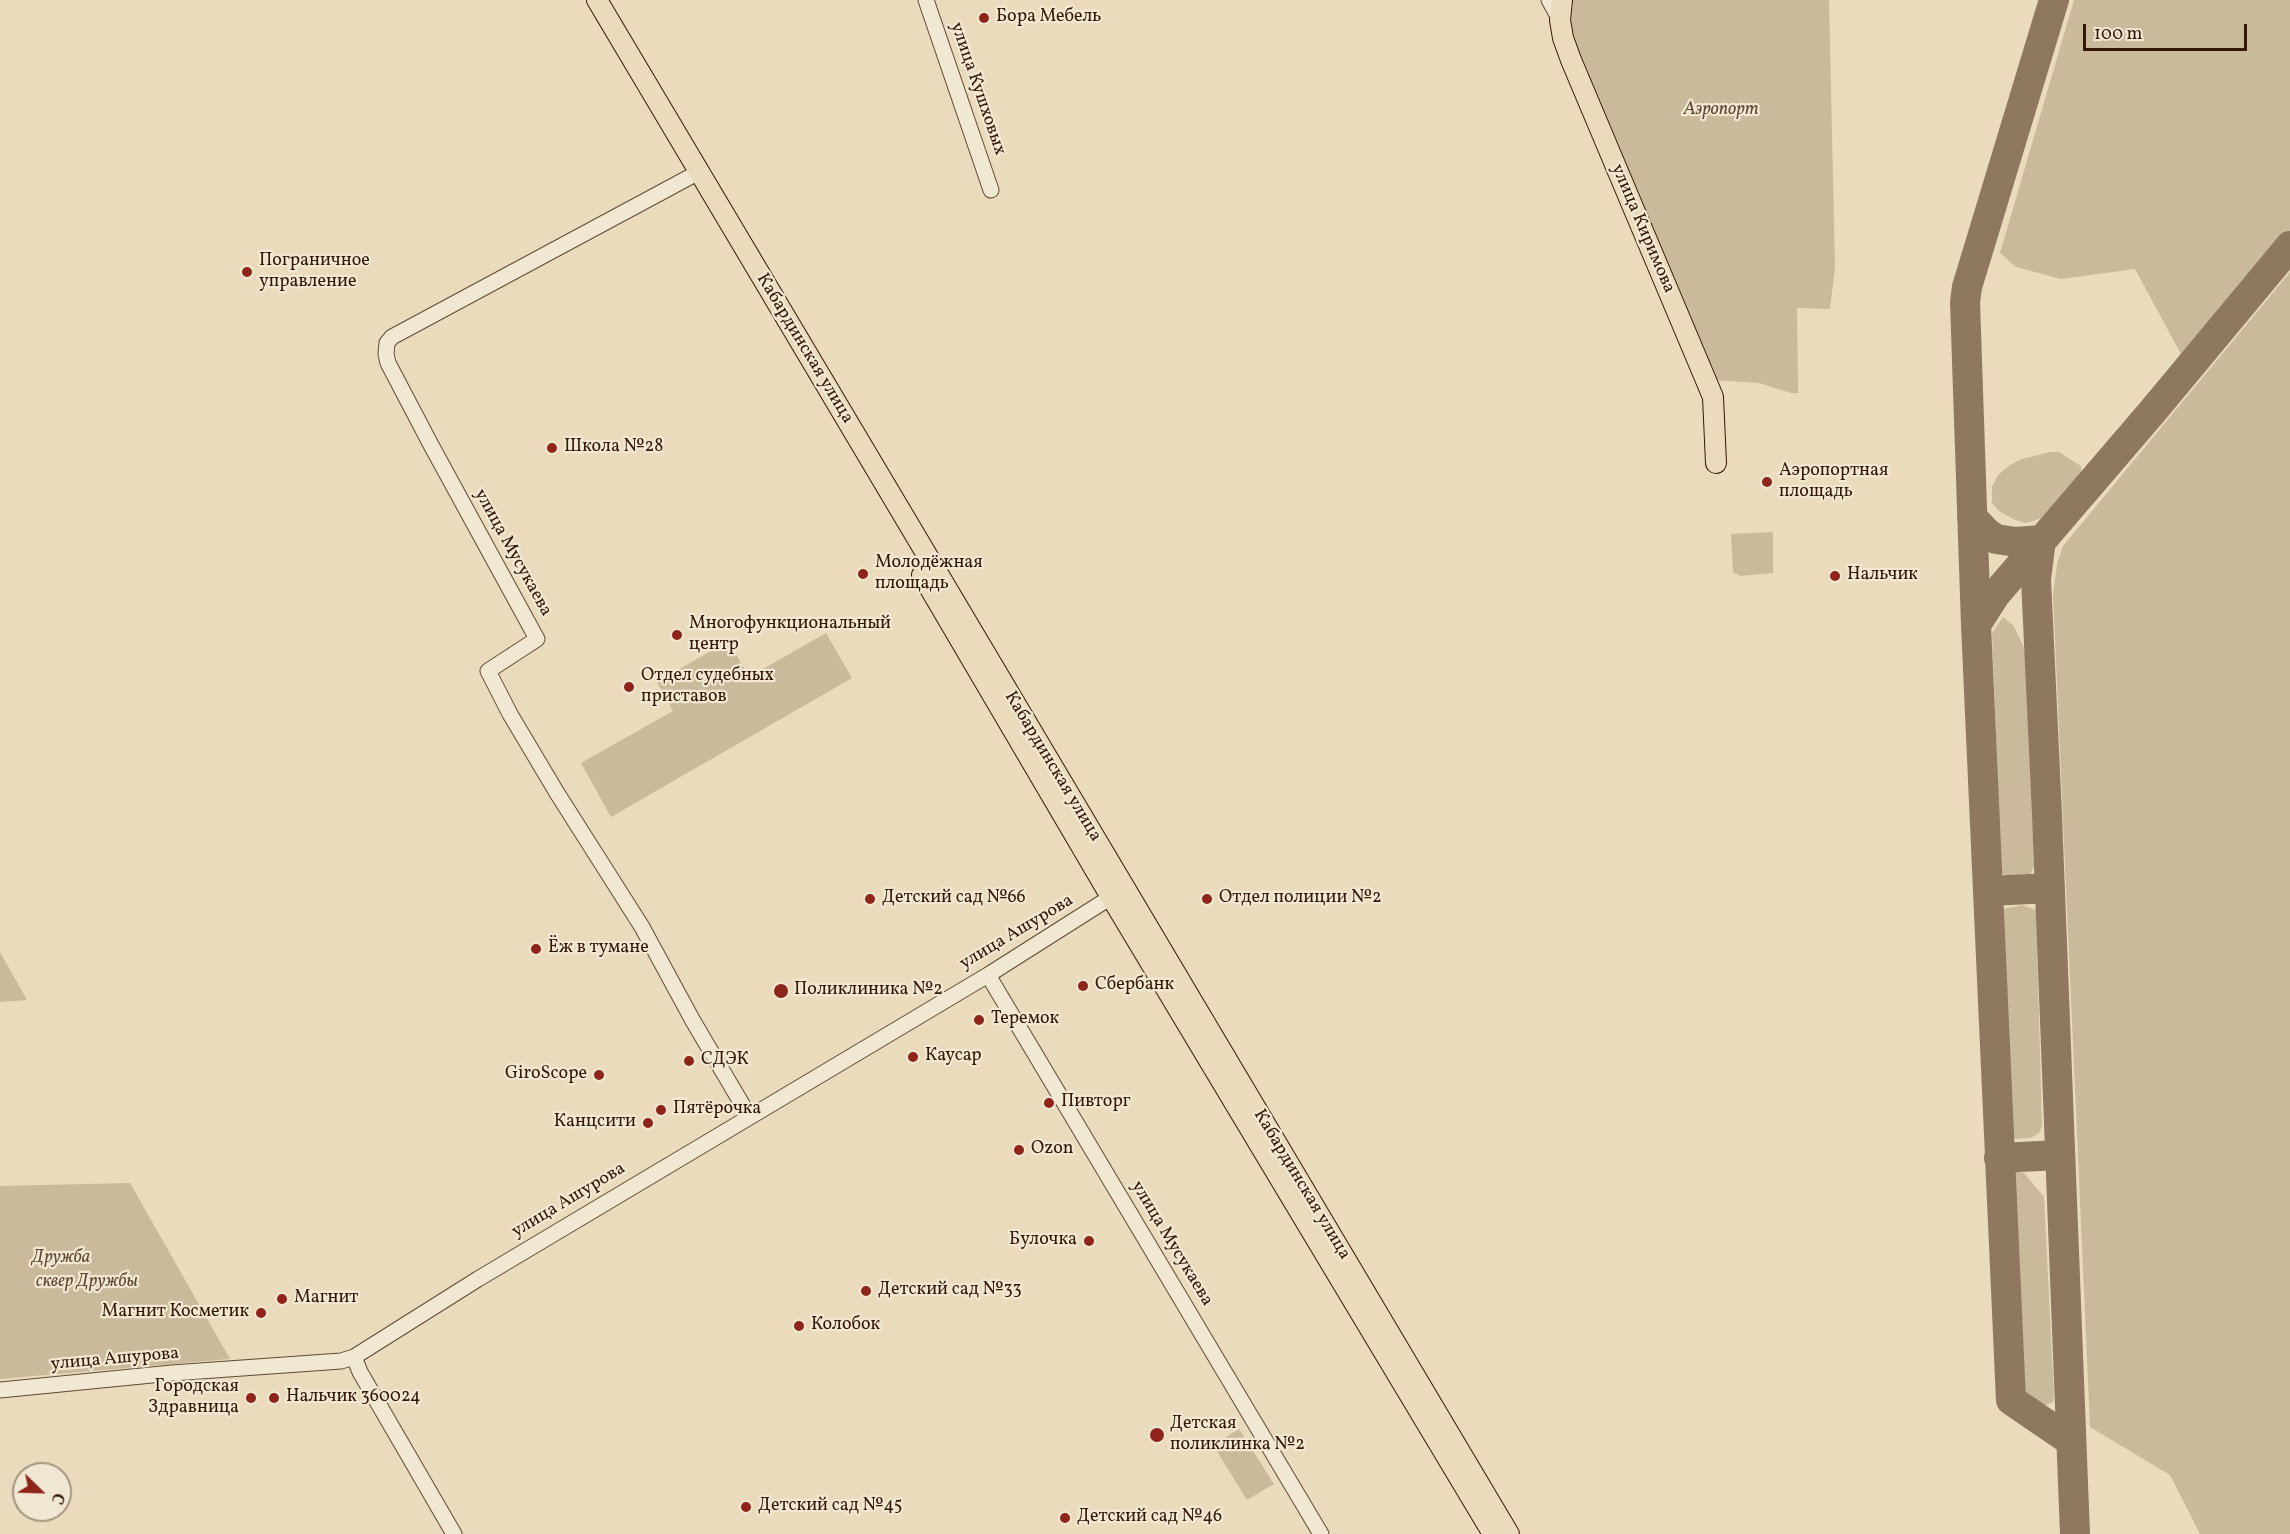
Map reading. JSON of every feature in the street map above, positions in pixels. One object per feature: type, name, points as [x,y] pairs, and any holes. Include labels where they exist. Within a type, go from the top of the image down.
[{"type":"main road","name":"Кабардинская улица","points":[[583,0],[694,175]]},
{"type":"main road","name":"Кабардинская улица","points":[[597,0],[694,175],[1493,1534]]},
{"type":"main road","name":"улица Киримова","points":[[1561,10],[1563,38],[1571,60],[1713,397],[1716,463]]},
{"type":"main road","name":"Кабардинская улица","points":[[1118,893],[1509,1534]]},
{"type":"street","name":"улица Кушховых","points":[[926,0],[991,190]]},
{"type":"street","name":"улица Киримова","points":[[1548,0],[1561,10]]},
{"type":"street","name":"улица Мусукаева","points":[[694,175],[392,337],[387,343],[386,354],[431,445],[537,639],[488,671],[545,774],[642,927],[687,1011],[749,1116]]},
{"type":"street","name":"улица Ашурова","points":[[0,1390],[172,1373],[341,1361],[354,1358],[460,1290],[988,975],[1118,893]]},
{"type":"street","name":"улица Мусукаева","points":[[988,975],[1321,1534]]},
{"type":"street","points":[[354,1358],[454,1534]]},
{"type":"green space","name":"Аэропорт","points":[[1573,0],[1829,0],[1835,267],[1830,309],[1797,308],[1798,393],[1759,383],[1714,380],[1574,46],[1571,23]]},
{"type":"green space","points":[[2074,0],[2290,0],[2290,231],[2182,356],[2135,269],[2061,279],[2016,267],[2000,253]]},
{"type":"green space","points":[[2290,272],[2290,1534],[2200,1534],[2170,1475],[2090,1427],[2053,595],[2057,564],[2063,546]]},
{"type":"green space","points":[[2059,452],[2081,466],[2081,475],[2043,517],[2025,523],[1999,511],[1992,503],[1992,487],[1998,475],[2022,459]]},
{"type":"green space","points":[[1773,532],[1773,573],[1740,576],[1733,572],[1731,534]]},
{"type":"green space","points":[[2003,617],[2013,625],[2023,645],[2027,663],[2034,867],[2030,875],[2023,879],[2001,874],[1992,633]]},
{"type":"green space","points":[[826,633],[852,678],[611,817],[581,763],[673,711],[657,682],[728,641],[749,677]]},
{"type":"green space","points":[[2022,905],[2036,910],[2042,1126],[2039,1133],[2031,1138],[2012,1139],[2003,909]]},
{"type":"green space","points":[[0,952],[27,1000],[0,1002]]},
{"type":"green space","points":[[2013,1171],[2024,1173],[2044,1197],[2054,1395],[2053,1402],[2047,1405],[2036,1403],[2022,1391]]},
{"type":"green space","name":"сквер Дружбы","points":[[130,1183],[230,1359],[0,1379],[0,1186]]},
{"type":"green space","points":[[1239,1429],[1274,1484],[1247,1500],[1213,1445]]},
{"type":"taxiway","points":[[2054,0],[1967,287],[1965,302],[1976,625],[2011,1400],[2071,1441]]},
{"type":"taxiway","points":[[1976,625],[1995,595],[2290,246]]},
{"type":"taxiway","points":[[1972,517],[1996,539],[2016,542],[2041,540]]},
{"type":"taxiway","points":[[2041,540],[2036,579],[2075,1534]]},
{"type":"taxiway","points":[[1990,891],[2050,888]]},
{"type":"taxiway","points":[[1999,1158],[2060,1155]]},
{"type":"place","name":"Бора Мебель","points":[[984,18]]},
{"type":"place","name":"Пограничное управление","points":[[247,272]]},
{"type":"place","name":"Школа №28","points":[[552,448]]},
{"type":"place","name":"Аэропортная площадь","points":[[1767,482]]},
{"type":"place","name":"Молодёжная площадь","points":[[863,574]]},
{"type":"place","name":"Нальчик","points":[[1835,576]]},
{"type":"place","name":"Многофункциональный центр","points":[[677,635]]},
{"type":"place","name":"Отдел судебных приставов","points":[[629,687]]},
{"type":"place","name":"Детский сад №66","points":[[870,899]]},
{"type":"place","name":"Отдел полиции №2","points":[[1207,899]]},
{"type":"place","name":"Ёж в тумане","points":[[536,949]]},
{"type":"place","name":"Сбербанк","points":[[1083,986]]},
{"type":"place","name":"Поликлиника №2","points":[[781,991]]},
{"type":"place","name":"Теремок","points":[[979,1020]]},
{"type":"place","name":"Каусар","points":[[913,1057]]},
{"type":"place","name":"СДЭК","points":[[689,1061]]},
{"type":"place","name":"GiroScope","points":[[599,1075]]},
{"type":"place","name":"Пивторг","points":[[1049,1103]]},
{"type":"place","name":"Пятёрочка","points":[[661,1110]]},
{"type":"place","name":"Канцсити","points":[[648,1123]]},
{"type":"place","name":"Ozon","points":[[1019,1150]]},
{"type":"place","name":"Булочка","points":[[1089,1241]]},
{"type":"place","name":"Детский сад №33","points":[[866,1291]]},
{"type":"place","name":"Магнит","points":[[282,1299]]},
{"type":"place","name":"Магнит Косметик","points":[[261,1313]]},
{"type":"place","name":"Колобок","points":[[799,1326]]},
{"type":"place","name":"Городская Здравница","points":[[251,1398]]},
{"type":"place","name":"Нальчик 360024","points":[[274,1398]]},
{"type":"place","name":"Детская поликлинка №2","points":[[1157,1435]]},
{"type":"place","name":"Детский сад №45","points":[[746,1507]]},
{"type":"place","name":"Детский сад №46","points":[[1065,1518]]},
{"type":"park label","name":"Дружба","points":[[61,1259]]}]
